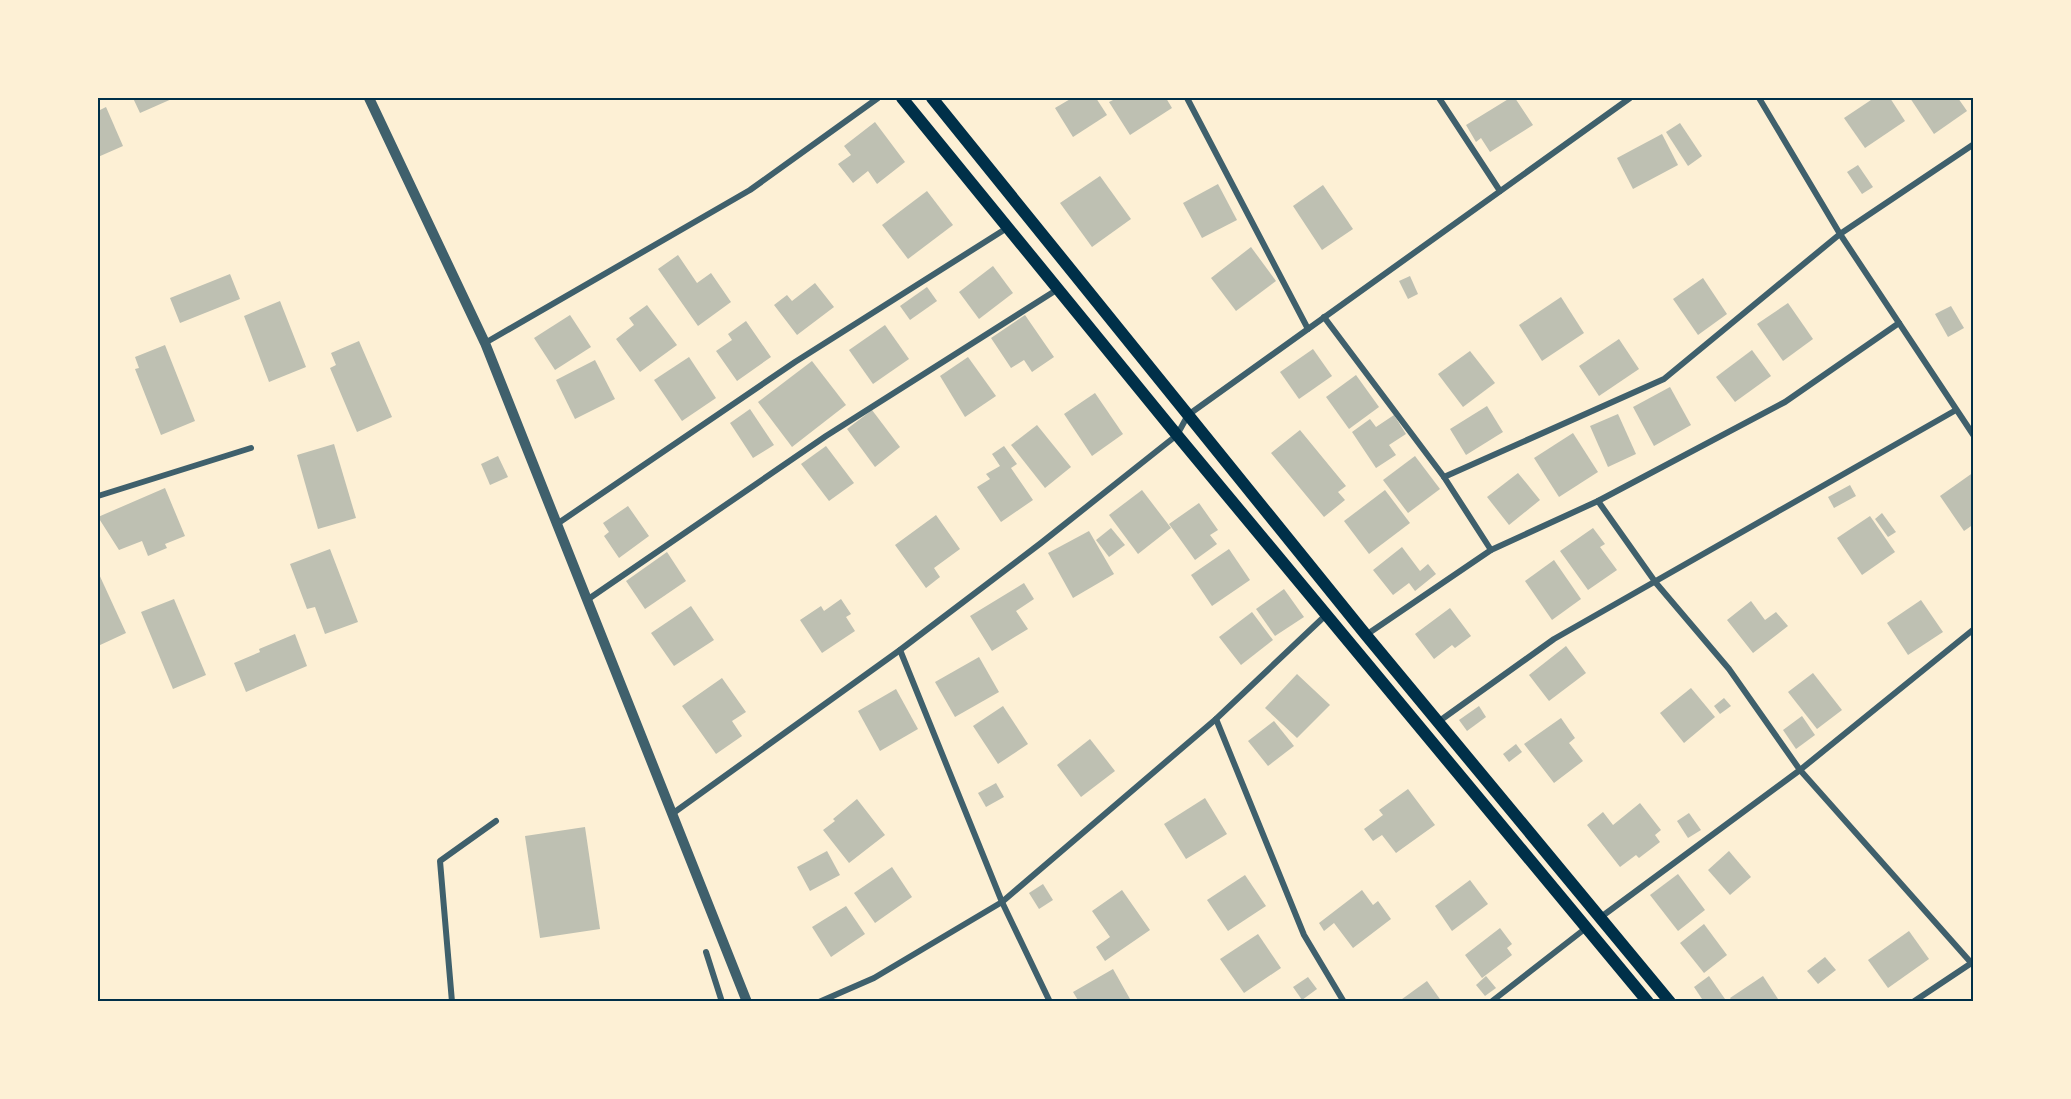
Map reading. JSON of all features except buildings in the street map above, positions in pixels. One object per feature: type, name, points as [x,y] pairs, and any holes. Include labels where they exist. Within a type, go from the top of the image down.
[{"type":"main road","points":[[902,98],[1177,435],[1648,1002]]},
{"type":"main road","points":[[932,98],[1366,635],[1670,1002]]},
{"type":"street","points":[[369,98],[485,343],[747,1002]]},
{"type":"street","points":[[485,343],[750,190],[878,98]]},
{"type":"street","points":[[1187,98],[1308,329]]},
{"type":"street","points":[[1439,98],[1500,190]]},
{"type":"street","points":[[672,814],[900,650],[1041,543],[1177,435],[1188,415],[1630,98]]},
{"type":"street","points":[[1759,98],[1840,234],[1956,410],[1971,426],[1974,436]]},
{"type":"street","points":[[1444,477],[1664,380],[1840,234],[1974,144]]},
{"type":"street","points":[[557,524],[795,362],[1007,228]]},
{"type":"street","points":[[587,600],[826,436],[1058,289]]},
{"type":"street","points":[[1324,317],[1444,477],[1491,550]]},
{"type":"street","points":[[1366,635],[1491,550],[1598,501],[1785,402],[1899,323]]},
{"type":"street","points":[[1438,722],[1554,639],[1656,583],[1956,410]]},
{"type":"street","points":[[98,496],[251,448]]},
{"type":"street","points":[[1598,501],[1656,583],[1729,669],[1800,770],[1973,964],[1913,1002]]},
{"type":"street","points":[[819,1002],[874,978],[1002,902],[1216,719],[1327,614]]},
{"type":"street","points":[[1601,917],[1800,770],[1974,629]]},
{"type":"street","points":[[900,650],[1002,902],[1050,1002]]},
{"type":"street","points":[[1216,719],[1304,935],[1344,1002]]},
{"type":"street","points":[[452,1002],[440,861],[496,821]]},
{"type":"street","points":[[1491,1002],[1586,927]]},
{"type":"street","points":[[706,952],[722,1002]]}]
